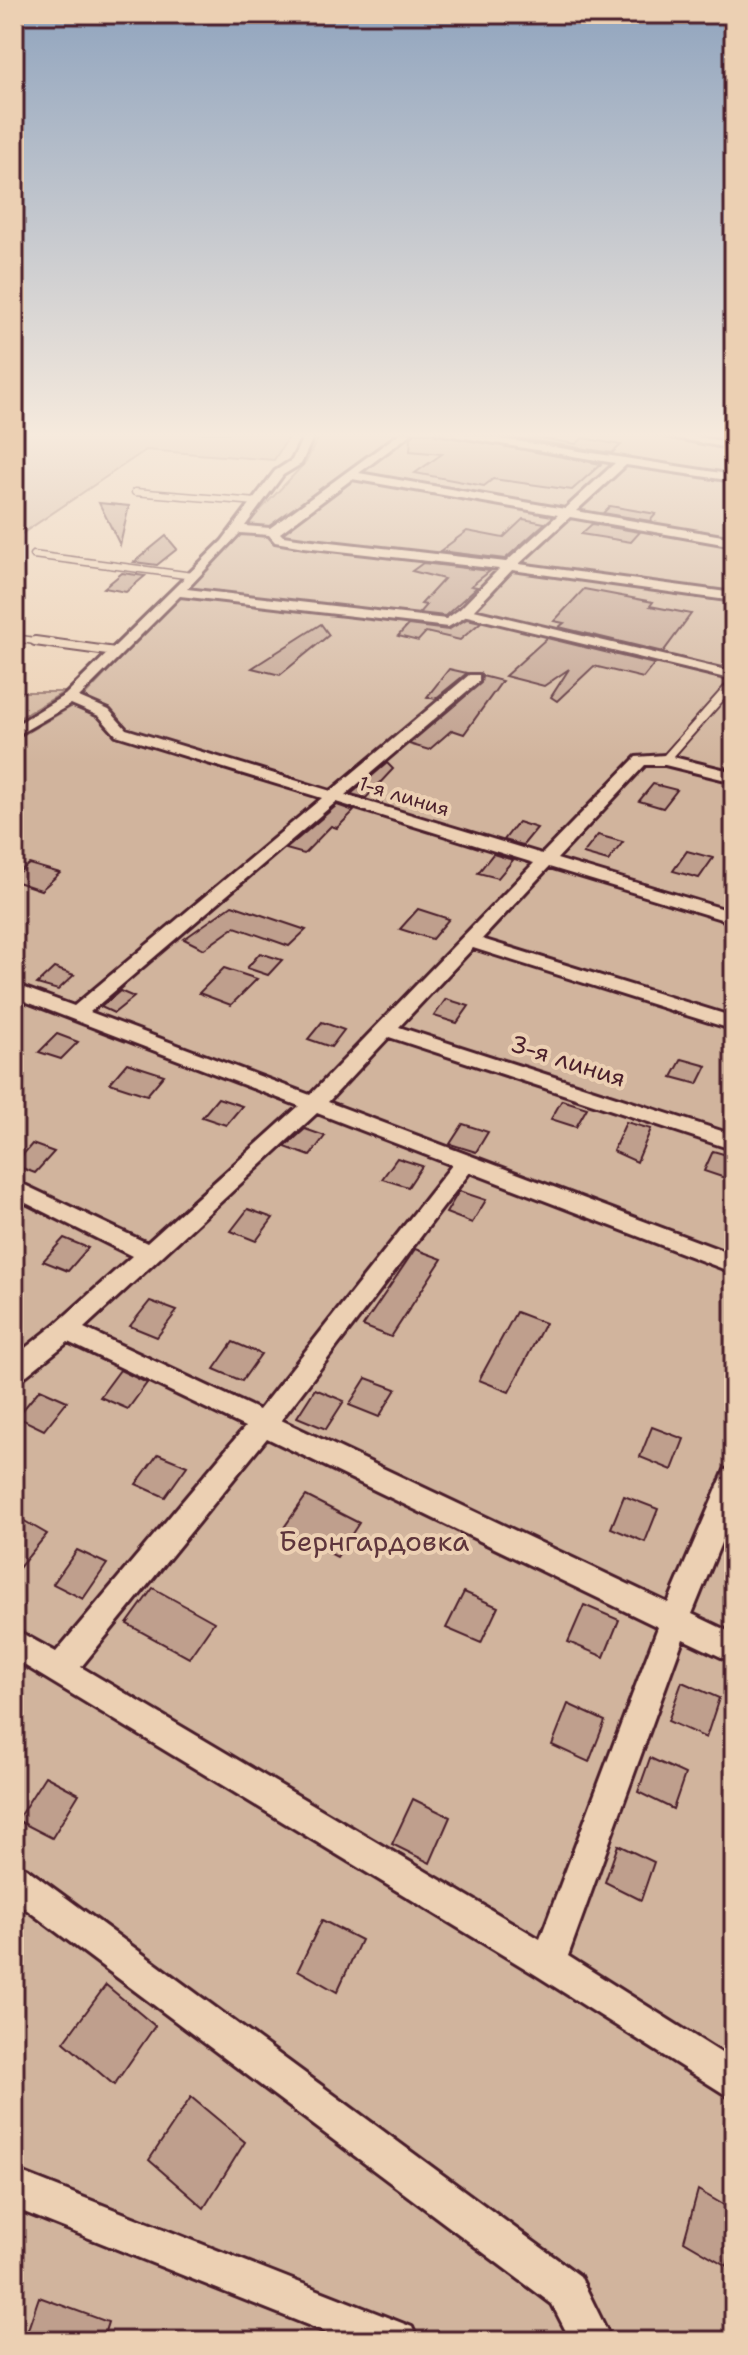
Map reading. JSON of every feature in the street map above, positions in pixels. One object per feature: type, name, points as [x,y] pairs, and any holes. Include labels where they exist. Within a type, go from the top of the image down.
[{"type":"street","points":[[14,732],[70,698],[224,543]]},
{"type":"street","points":[[312,543],[734,597]]},
{"type":"street","points":[[176,592],[434,624],[448,623],[465,612],[535,543]]},
{"type":"street","points":[[465,612],[734,679]]},
{"type":"street","points":[[76,1014],[474,678]]},
{"type":"street","name":"1-я линия","points":[[70,698],[104,713],[121,732],[734,918]]},
{"type":"street","points":[[14,1371],[66,1330],[314,1104],[641,760],[665,760],[734,777]]},
{"type":"street","points":[[470,941],[734,1024]]},
{"type":"street","points":[[14,990],[734,1264]]},
{"type":"street","name":"3-я линия","points":[[386,1029],[734,1143]]},
{"type":"street","points":[[60,1670],[263,1424],[466,1162]]},
{"type":"street","points":[[14,1188],[149,1254]]},
{"type":"street","points":[[66,1330],[734,1649]]},
{"type":"street","points":[[548,1963],[675,1620],[734,1478]]},
{"type":"street","points":[[14,1643],[548,1963],[734,2082]]},
{"type":"street","points":[[14,1880],[566,2290],[592,2341]]},
{"type":"street","points":[[14,2189],[398,2341]]},
{"type":"lane","points":[[33,555],[193,576]]},
{"type":"lane","points":[[14,638],[115,652]]},
{"type":"lane","points":[[665,760],[734,679]]},
{"type":"green space","name":"Бернгардовка","points":[[229,543],[734,543],[734,2341],[14,2341],[14,740],[78,703]]},
{"type":"green space","points":[[14,692],[64,692],[14,721]]},
{"type":"building","points":[[158,543],[172,543],[177,549],[157,565],[134,562]]},
{"type":"building","points":[[451,543],[523,543],[505,559],[440,551]]},
{"type":"building","points":[[423,563],[490,571],[471,586],[477,587],[445,616],[419,613],[426,605],[421,604],[444,579],[412,571]]},
{"type":"building","points":[[122,573],[145,576],[126,592],[104,588]]},
{"type":"building","points":[[584,589],[653,602],[650,606],[691,614],[663,652],[559,627],[564,623],[554,621]]},
{"type":"building","points":[[467,619],[481,622],[460,640],[426,632],[418,641],[398,636],[408,625],[448,630]]},
{"type":"building","points":[[321,624],[329,635],[280,675],[252,668]]},
{"type":"building","points":[[547,638],[654,664],[643,678],[594,666],[557,701],[551,697],[569,669],[544,686],[505,676]]},
{"type":"building","points":[[449,669],[467,673],[435,699],[427,697]]},
{"type":"building","points":[[482,676],[502,681],[464,734],[452,730],[429,750],[409,744],[481,683]]},
{"type":"building","points":[[387,763],[393,769],[366,798],[351,794]]},
{"type":"building","points":[[653,784],[677,790],[663,808],[639,801]]},
{"type":"building","points":[[337,805],[354,811],[337,828],[331,826],[304,854],[286,849]]},
{"type":"building","points":[[518,822],[537,828],[523,845],[504,840]]},
{"type":"building","points":[[598,835],[623,842],[608,861],[583,854]]},
{"type":"building","points":[[687,851],[713,858],[699,878],[673,871]]},
{"type":"building","points":[[493,854],[513,860],[498,878],[478,873]]},
{"type":"building","points":[[29,864],[60,873],[41,890],[14,881],[14,876]]},
{"type":"building","points":[[232,905],[306,930],[289,946],[235,927],[204,949],[184,939]]},
{"type":"building","points":[[418,909],[449,919],[432,939],[400,929]]},
{"type":"building","points":[[260,953],[282,960],[268,975],[247,968]]},
{"type":"building","points":[[54,968],[74,975],[58,990],[37,984]]},
{"type":"building","points":[[224,968],[257,979],[231,1005],[199,993]]},
{"type":"building","points":[[120,991],[134,997],[114,1013],[101,1007]]},
{"type":"building","points":[[446,999],[469,1006],[457,1023],[434,1016]]},
{"type":"building","points":[[322,1022],[344,1030],[331,1047],[308,1039]]},
{"type":"building","points":[[57,1034],[78,1042],[61,1059],[39,1052]]},
{"type":"building","points":[[682,1059],[707,1066],[698,1084],[672,1077]]},
{"type":"building","points":[[127,1063],[164,1075],[147,1095],[110,1083]]},
{"type":"building","points":[[218,1098],[242,1106],[226,1125],[202,1117]]},
{"type":"building","points":[[562,1100],[587,1108],[576,1127],[551,1119]]},
{"type":"building","points":[[626,1122],[651,1129],[637,1162],[613,1151]]},
{"type":"building","points":[[463,1124],[488,1132],[476,1152],[450,1144]]},
{"type":"building","points":[[305,1129],[325,1136],[310,1156],[285,1147]]},
{"type":"building","points":[[32,1144],[54,1152],[35,1173],[14,1165]]},
{"type":"building","points":[[713,1151],[734,1157],[734,1181],[704,1171]]},
{"type":"building","points":[[397,1158],[422,1166],[408,1187],[382,1179]]},
{"type":"building","points":[[459,1191],[486,1200],[472,1223],[446,1213]]},
{"type":"building","points":[[248,1209],[273,1218],[256,1241],[231,1231]]},
{"type":"building","points":[[64,1238],[88,1248],[68,1271],[43,1261]]},
{"type":"building","points":[[415,1249],[442,1259],[391,1337],[363,1326]]},
{"type":"building","points":[[150,1301],[177,1311],[157,1337],[130,1326]]},
{"type":"building","points":[[516,1312],[545,1323],[509,1392],[479,1380]]},
{"type":"building","points":[[233,1342],[261,1354],[242,1381],[214,1369]]},
{"type":"building","points":[[120,1370],[147,1383],[128,1409],[100,1397]]},
{"type":"building","points":[[366,1378],[396,1389],[379,1417],[349,1405]]},
{"type":"building","points":[[40,1389],[67,1401],[44,1430],[17,1417]]},
{"type":"building","points":[[315,1389],[344,1401],[326,1429],[297,1417]]},
{"type":"building","points":[[652,1427],[684,1439],[672,1470],[640,1457]]},
{"type":"building","points":[[158,1454],[187,1466],[165,1497],[136,1484]]},
{"type":"building","points":[[306,1496],[359,1523],[337,1557],[283,1529]]},
{"type":"building","points":[[624,1496],[658,1509],[645,1542],[611,1528]]},
{"type":"building","points":[[14,1515],[47,1534],[14,1574]]},
{"type":"building","points":[[77,1550],[107,1564],[83,1599],[53,1584]]},
{"type":"building","points":[[153,1588],[214,1622],[189,1658],[127,1624]]},
{"type":"building","points":[[464,1592],[498,1607],[481,1643],[446,1628]]},
{"type":"building","points":[[584,1605],[619,1620],[604,1657],[568,1642]]},
{"type":"building","points":[[682,1682],[719,1698],[706,1738],[668,1721]]},
{"type":"building","points":[[568,1704],[605,1721],[589,1762],[552,1745]]},
{"type":"building","points":[[650,1758],[685,1774],[673,1809],[638,1792]]},
{"type":"building","points":[[45,1776],[79,1794],[52,1838],[17,1820]]},
{"type":"building","points":[[413,1799],[450,1817],[430,1863],[392,1844]]},
{"type":"building","points":[[618,1845],[654,1862],[641,1900],[605,1882]]},
{"type":"building","points":[[322,1920],[361,1940],[337,1992],[298,1970]]},
{"type":"building","points":[[106,1985],[155,2026],[114,2085],[64,2042]]},
{"type":"building","points":[[191,2097],[245,2142],[204,2208],[149,2160]]},
{"type":"building","points":[[698,2190],[734,2211],[734,2239],[727,2266],[684,2241]]},
{"type":"building","points":[[39,2297],[108,2322],[102,2341],[24,2341]]}]
